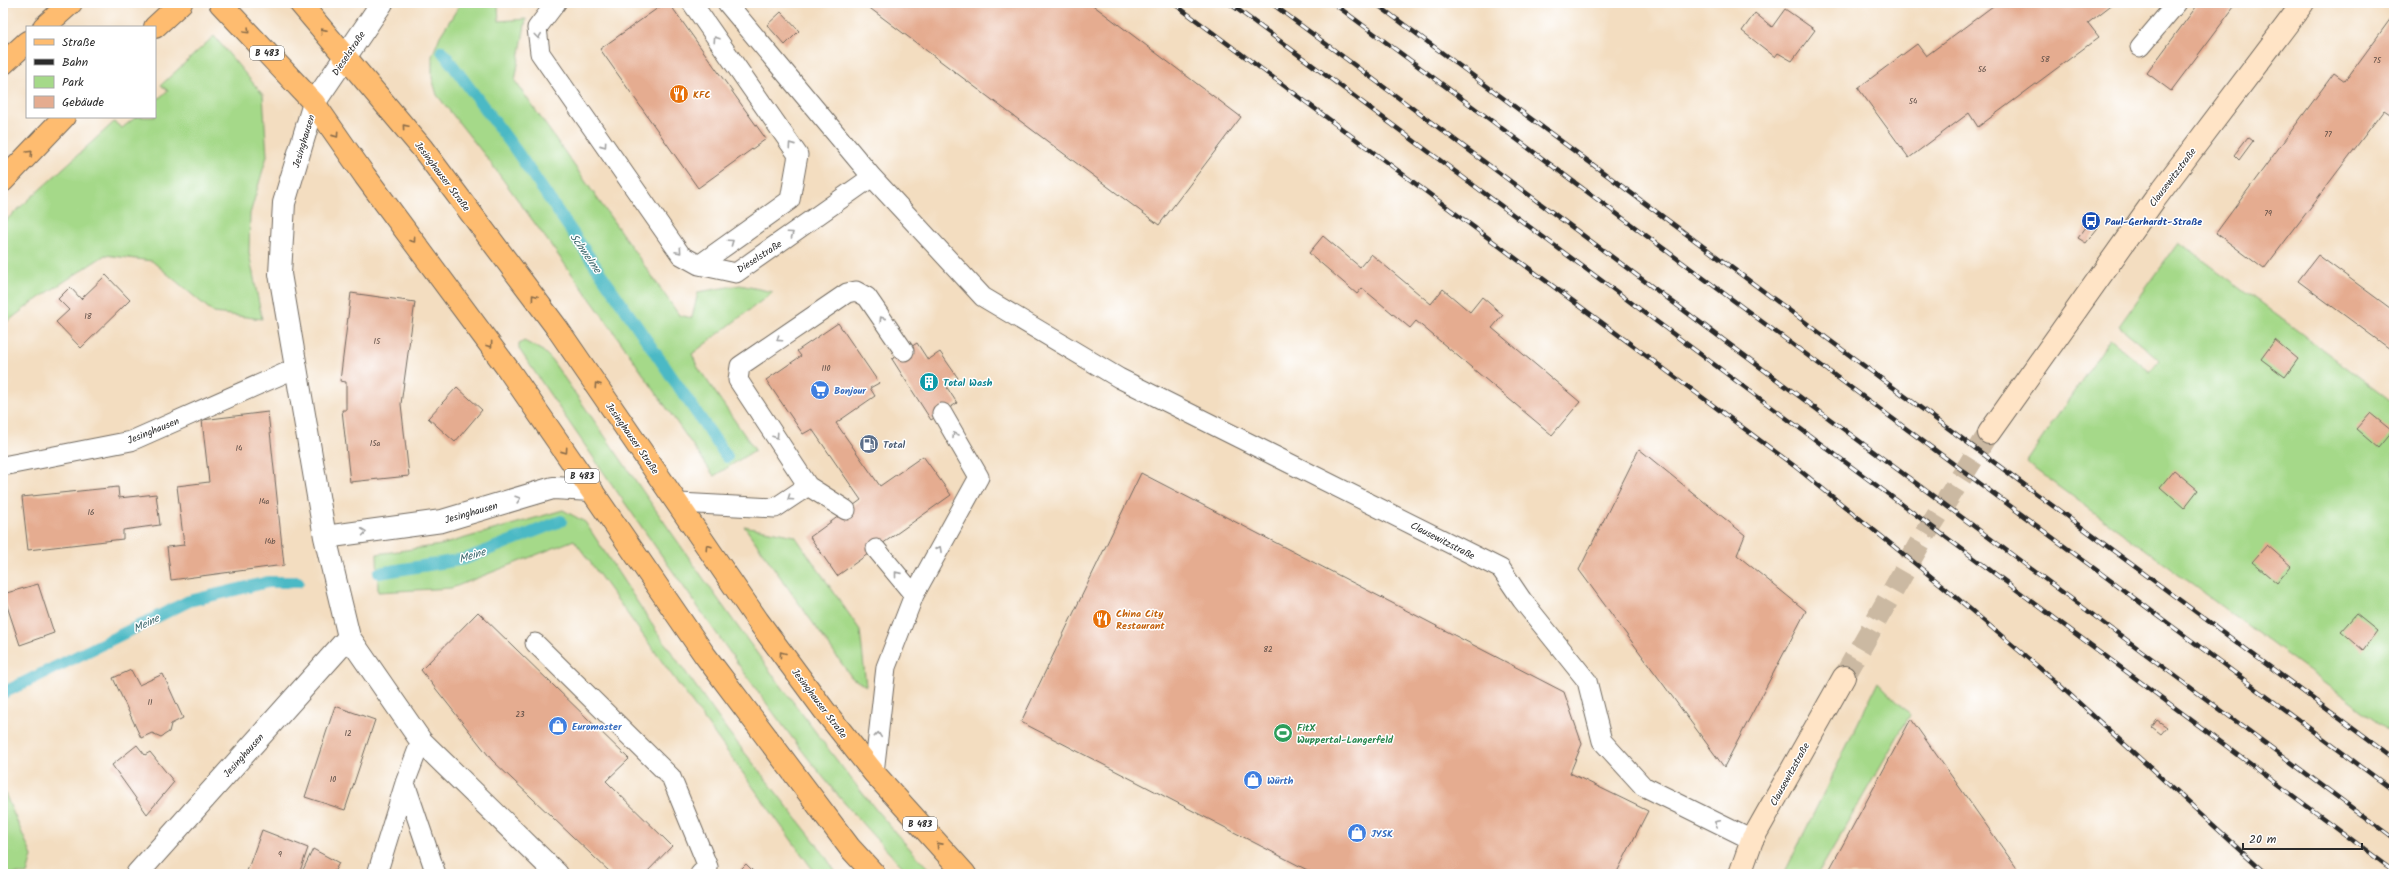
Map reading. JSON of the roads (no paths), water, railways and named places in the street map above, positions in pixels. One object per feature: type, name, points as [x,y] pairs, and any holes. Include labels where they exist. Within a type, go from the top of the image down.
[{"type":"main road","points":[[45,26],[71,3]]},
{"type":"main road","points":[[155,26],[181,3]]},
{"type":"main road","name":"B 483","points":[[220,3],[314,103],[364,176],[508,369],[704,654],[850,848],[874,874]]},
{"type":"main road","name":"Jesinghauser Straße","points":[[300,3],[422,148],[558,328],[758,621],[874,773],[965,874]]},
{"type":"main road","points":[[3,64],[26,43]]},
{"type":"main road","points":[[3,181],[63,118]]},
{"type":"street","name":"Dieselstraße","points":[[314,103],[382,3]]},
{"type":"street","name":"Clausewitzstraße","points":[[1989,433],[2155,199],[2303,3]]},
{"type":"street","name":"Jesinghausen","points":[[314,103],[284,203],[280,274],[294,369],[325,537],[349,637],[421,741],[556,874]]},
{"type":"street","name":"Jesinghausen","points":[[325,537],[442,521],[552,488],[592,490]]},
{"type":"street","name":"Jesinghausen","points":[[137,874],[349,637]]},
{"type":"street","name":"Clausewitzstraße","points":[[1740,874],[1752,840],[1844,677]]},
{"type":"lane","name":"Dieselstraße","points":[[556,3],[537,28],[540,53],[681,255],[699,265],[736,273],[872,177]]},
{"type":"lane","points":[[692,3],[798,155],[790,200],[699,265]]},
{"type":"lane","points":[[727,3],[872,177]]},
{"type":"lane","points":[[2140,47],[2177,3]]},
{"type":"lane","name":"Clausewitzstraße","points":[[872,177],[983,297],[1119,378],[1501,569],[1522,600],[1587,681],[1602,741],[1643,786],[1752,840]]},
{"type":"lane","points":[[846,510],[808,486],[738,380],[740,366],[847,293],[856,291],[868,297],[904,351]]},
{"type":"lane","name":"Jesinghausen","points":[[3,466],[131,441],[294,369]]},
{"type":"lane","points":[[874,773],[886,668],[914,595],[979,477],[942,413]]},
{"type":"lane","points":[[679,504],[775,508],[808,486]]},
{"type":"lane","points":[[876,549],[914,595]]},
{"type":"lane","points":[[535,643],[670,777],[708,866],[700,874]]},
{"type":"lane","points":[[377,874],[405,783],[421,741]]},
{"type":"lane","points":[[405,783],[436,874]]},
{"type":"waterway","name":"Schwelme","points":[[442,51],[515,149],[727,457]]},
{"type":"waterway","name":"Meine","points":[[379,573],[465,559],[561,521]]},
{"type":"waterway","name":"Meine","points":[[3,693],[189,601],[268,582],[298,582]]},
{"type":"tunnel","points":[[1844,677],[1920,543],[1989,433]]},
{"type":"railway","points":[[1173,3],[1797,468],[1944,587],[2056,682],[2267,874]]},
{"type":"railway","points":[[1229,3],[2394,871]]},
{"type":"railway","points":[[1271,3],[2394,839]]},
{"type":"railway","points":[[1333,3],[2394,791]]},
{"type":"railway","points":[[1375,3],[2394,759]]},
{"type":"place","name":"KFC","points":[[679,94]]},
{"type":"place","name":"Paul-Gerhardt-Straße","points":[[2091,221]]},
{"type":"place","name":"Total Wash","points":[[929,382]]},
{"type":"place","name":"Bonjour","points":[[820,390]]},
{"type":"place","name":"Total","points":[[869,444]]},
{"type":"place","name":"China City Restaurant","points":[[1102,619]]},
{"type":"place","name":"Euromaster","points":[[558,726]]},
{"type":"place","name":"FitX Wuppertal-Langerfeld","points":[[1283,733]]},
{"type":"place","name":"Würth","points":[[1253,780]]},
{"type":"place","name":"JYSK","points":[[1357,833]]}]
